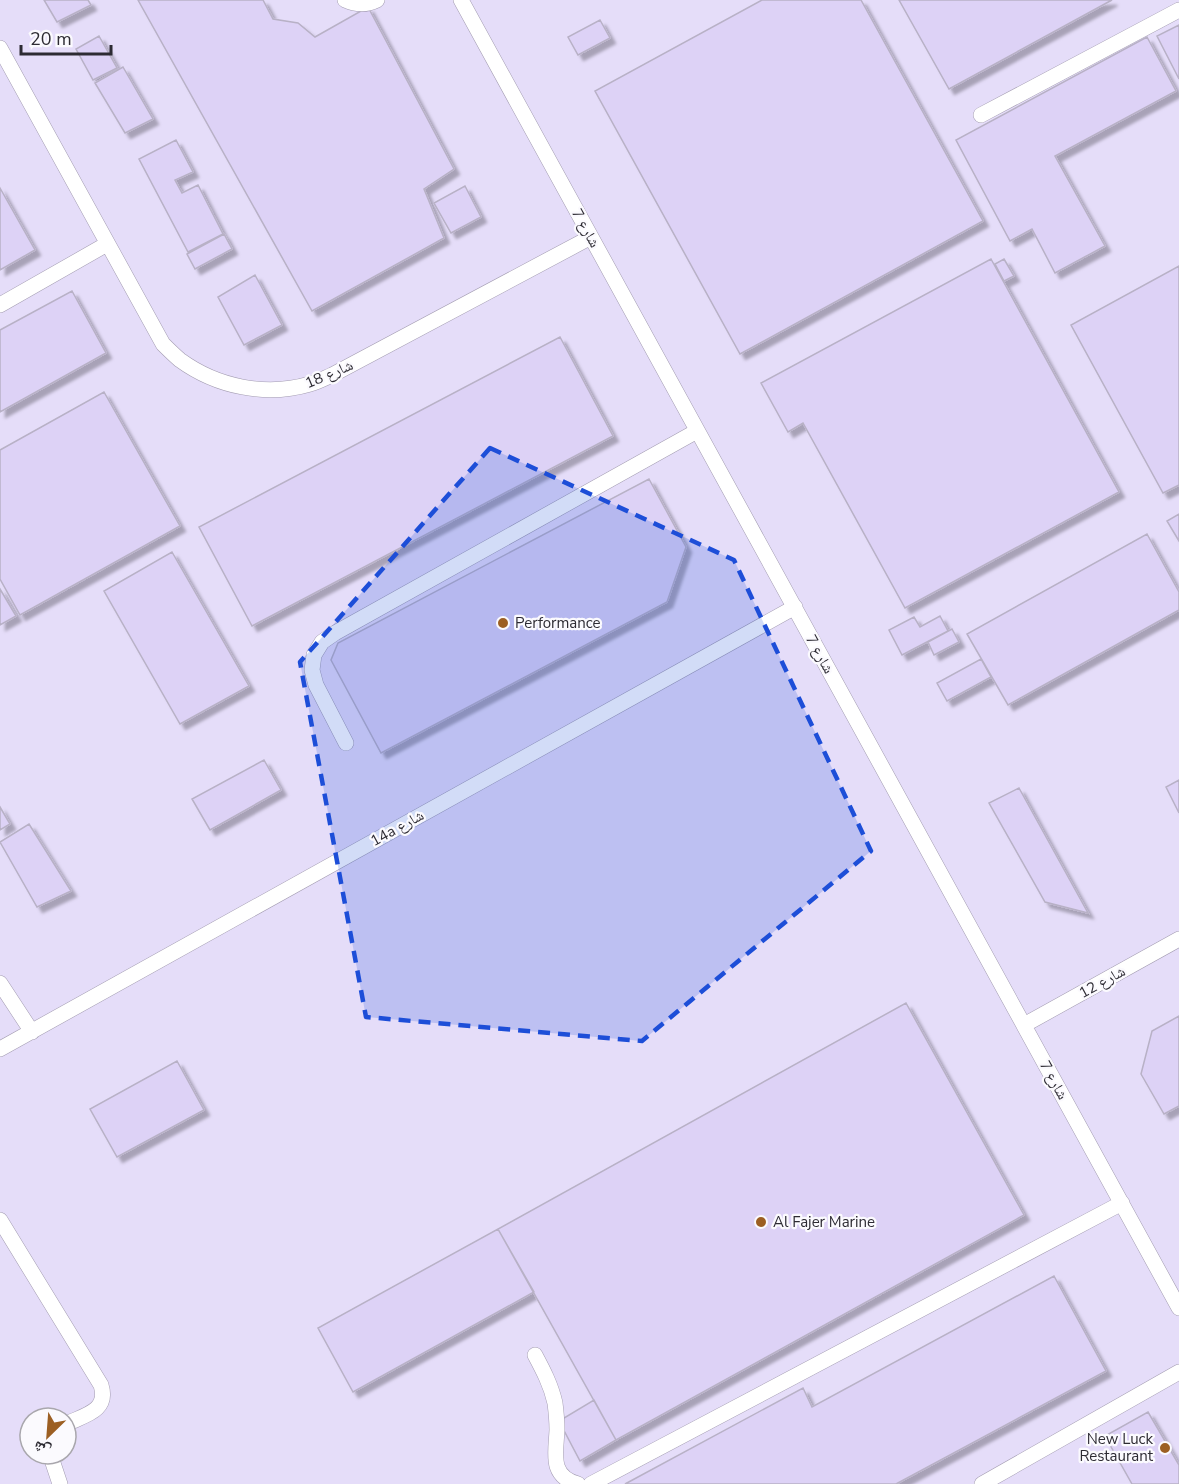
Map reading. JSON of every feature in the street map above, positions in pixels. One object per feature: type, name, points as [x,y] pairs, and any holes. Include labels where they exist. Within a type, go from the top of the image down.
[{"type":"lane","points":[[345,0],[361,4],[377,0]]},
{"type":"lane","name":"شارع 7","points":[[461,0],[1179,1308]]},
{"type":"lane","points":[[981,115],[1179,9]]},
{"type":"lane","name":"شارع 18","points":[[0,48],[163,344],[179,360],[220,382],[242,388],[265,390],[288,389],[310,384],[332,375],[591,237]]},
{"type":"lane","points":[[0,305],[108,244]]},
{"type":"lane","points":[[346,743],[316,685],[312,670],[314,655],[322,642],[698,431]]},
{"type":"lane","name":"14a شارع","points":[[0,1049],[795,607]]},
{"type":"lane","name":"شارع 12","points":[[1024,1025],[1179,939]]},
{"type":"lane","points":[[0,982],[32,1032]]},
{"type":"lane","points":[[591,1484],[1122,1203]]},
{"type":"lane","points":[[0,1220],[101,1385],[104,1393],[100,1406],[78,1418]]},
{"type":"lane","points":[[535,1355],[547,1378],[555,1403],[556,1466],[562,1475],[578,1484]]},
{"type":"lane","points":[[982,1484],[1179,1372]]},
{"type":"lane","points":[[54,1466],[60,1484]]},
{"type":"highlighted area","points":[[490,448],[734,560],[871,851],[642,1041],[366,1017],[300,662]]},
{"type":"shaded area","points":[[0,0],[1179,0],[1179,1484],[0,1484]]},
{"type":"building","points":[[44,0],[88,0],[91,5],[57,22]]},
{"type":"building","points":[[138,0],[263,0],[273,19],[298,23],[315,37],[368,7],[454,169],[424,189],[444,238],[312,311]]},
{"type":"building","points":[[762,0],[861,0],[983,221],[740,354],[595,91]]},
{"type":"building","points":[[899,0],[1112,0],[949,89]]},
{"type":"building","points":[[600,20],[610,38],[578,55],[568,37]]},
{"type":"building","points":[[1179,25],[1179,79],[1157,36]]},
{"type":"building","points":[[99,36],[117,68],[93,80],[76,49]]},
{"type":"building","points":[[1147,37],[1176,91],[1055,156],[1105,246],[1055,273],[1032,229],[1010,241],[956,140]]},
{"type":"building","points":[[123,67],[153,119],[125,133],[95,83]]},
{"type":"building","points":[[176,140],[193,172],[175,180],[182,193],[198,185],[223,234],[188,252],[139,159]]},
{"type":"building","points":[[465,186],[481,217],[451,233],[434,203]]},
{"type":"building","points":[[0,188],[35,250],[0,270]]},
{"type":"building","points":[[224,234],[232,249],[195,269],[187,254]]},
{"type":"building","points":[[991,259],[1119,492],[905,608],[803,423],[788,432],[761,383]]},
{"type":"building","points":[[1004,259],[1014,276],[1004,281],[995,264]]},
{"type":"building","points":[[1179,266],[1179,485],[1163,493],[1071,325]]},
{"type":"building","points":[[255,275],[282,325],[244,345],[218,297]]},
{"type":"building","points":[[72,291],[106,353],[0,412],[0,330]]},
{"type":"building","points":[[560,337],[613,436],[252,626],[199,527]]},
{"type":"building","points":[[104,392],[180,526],[20,615],[0,579],[0,450]]},
{"type":"building","name":"Performance","points":[[649,479],[686,547],[667,602],[381,753],[331,660],[338,643]]},
{"type":"building","points":[[1179,514],[1179,541],[1167,521]]},
{"type":"building","points":[[1147,534],[1179,592],[1179,610],[1008,705],[967,634]]},
{"type":"building","points":[[172,552],[249,686],[180,724],[104,591]]},
{"type":"building","points":[[0,589],[16,616],[0,625]]},
{"type":"building","points":[[940,616],[948,631],[902,655],[889,630],[914,617],[920,627]]},
{"type":"building","points":[[952,629],[959,642],[934,655],[928,642]]},
{"type":"building","points":[[981,659],[991,677],[947,701],[937,683]]},
{"type":"building","points":[[264,760],[281,790],[210,830],[192,799]]},
{"type":"building","points":[[1179,780],[1179,813],[1166,787]]},
{"type":"building","points":[[1019,788],[1088,913],[1045,902],[989,803]]},
{"type":"building","points":[[0,807],[10,824],[0,830]]},
{"type":"building","points":[[29,824],[71,891],[37,907],[0,842]]},
{"type":"building","name":"Al Fajer Marine","points":[[906,1003],[1024,1215],[616,1440],[498,1229]]},
{"type":"building","points":[[1179,1016],[1179,1106],[1164,1114],[1141,1074],[1152,1031]]},
{"type":"building","points":[[177,1061],[204,1110],[117,1157],[90,1109]]},
{"type":"building","points":[[498,1229],[534,1292],[353,1392],[318,1328]]},
{"type":"building","points":[[1054,1276],[1106,1371],[896,1484],[625,1484],[803,1388],[812,1407]]},
{"type":"building","points":[[594,1400],[616,1440],[580,1461],[559,1421]]},
{"type":"building","points":[[1148,1412],[1179,1465],[1179,1484],[1132,1484],[1105,1436]]},
{"type":"place","name":"Performance","points":[[503,623]]},
{"type":"place","name":"Al Fajer Marine","points":[[761,1222]]},
{"type":"place","name":"New Luck Restaurant","points":[[1165,1448]]}]
